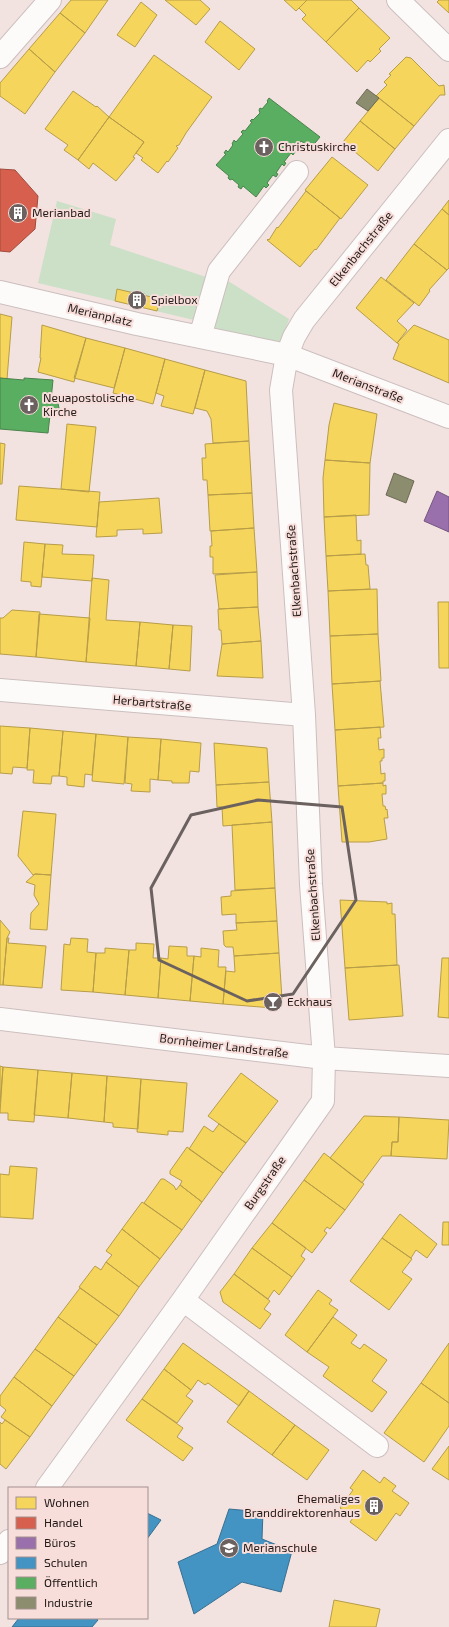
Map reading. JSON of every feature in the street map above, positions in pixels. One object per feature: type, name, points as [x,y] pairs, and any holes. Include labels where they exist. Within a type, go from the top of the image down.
[{"type":"street","points":[[0,57],[50,0]]},
{"type":"street","points":[[398,0],[449,50]]},
{"type":"street","name":"Elkenbachstraße","points":[[324,1058],[311,884],[304,716],[281,390],[287,355],[294,337],[304,320],[449,140]]},
{"type":"street","points":[[200,337],[219,271],[298,172]]},
{"type":"street","name":"Merianplatz","points":[[0,292],[137,324],[287,355]]},
{"type":"street","name":"Merianstraße","points":[[287,355],[449,417]]},
{"type":"street","name":"Herbartstraße","points":[[0,690],[304,716]]},
{"type":"street","name":"Bornheimer Landstraße","points":[[0,1019],[324,1058],[449,1066]]},
{"type":"street","name":"Burgstraße","points":[[48,1487],[183,1300],[323,1101],[324,1058]]},
{"type":"street","points":[[183,1300],[377,1446]]},
{"type":"street","points":[[0,1553],[8,1542]]},
{"type":"highlighted area","points":[[258,800],[342,807],[356,900],[293,994],[247,1001],[159,960],[151,888],[191,815]]},
{"type":"green space","points":[[57,201],[116,219],[110,245],[206,277],[194,320],[38,283]]},
{"type":"green space","points":[[225,279],[289,319],[280,345],[210,327]]},
{"type":"building: Wohnen","points":[[71,0],[108,0],[85,33],[60,13]]},
{"type":"building: Wohnen","points":[[165,0],[200,0],[210,9],[196,25]]},
{"type":"building: Wohnen","points":[[284,0],[307,0],[296,11]]},
{"type":"building: Wohnen","points":[[307,0],[351,0],[359,8],[326,42],[302,19],[306,15],[299,8]]},
{"type":"building: Wohnen","points":[[439,0],[449,0],[449,13],[437,2]]},
{"type":"building: Wohnen","points":[[141,2],[157,15],[135,47],[117,35]]},
{"type":"building: Wohnen","points":[[359,8],[390,38],[379,49],[381,51],[370,62],[368,60],[357,72],[326,42]]},
{"type":"building: Wohnen","points":[[60,13],[85,33],[55,72],[29,49]]},
{"type":"building: Wohnen","points":[[220,21],[255,49],[239,70],[205,42]]},
{"type":"building: Wohnen","points":[[29,49],[55,72],[25,114],[0,96],[0,83]]},
{"type":"building: Wohnen","points":[[154,55],[212,97],[179,145],[176,146],[178,148],[158,173],[141,160],[143,158],[136,153],[144,142],[109,117]]},
{"type":"building: Wohnen","points":[[406,57],[411,58],[439,86],[444,85],[445,95],[440,95],[414,126],[376,96],[387,85],[384,82],[391,75],[389,74]]},
{"type":"building: Wohnen","points":[[73,91],[96,107],[97,106],[109,117],[78,160],[64,150],[68,145],[45,129]]},
{"type":"building: Wohnen","points":[[379,98],[414,126],[395,149],[360,121]]},
{"type":"building: Wohnen","points":[[109,117],[144,142],[133,157],[135,158],[116,181],[93,163],[89,169],[78,160]]},
{"type":"building: Wohnen","points":[[360,121],[395,149],[378,171],[343,142]]},
{"type":"building: Wohnen","points":[[332,157],[368,185],[341,219],[305,190]]},
{"type":"building: Wohnen","points":[[306,191],[340,218],[316,250],[315,249],[300,267],[267,240],[269,240],[277,227],[278,228]]},
{"type":"building: Wohnen","points":[[449,200],[449,215],[442,209]]},
{"type":"building: Wohnen","points":[[442,209],[449,215],[449,268],[447,270],[414,244]]},
{"type":"building: Wohnen","points":[[414,244],[447,270],[429,290],[430,291],[419,306],[386,280]]},
{"type":"building: Wohnen","points":[[381,277],[414,303],[397,321],[407,330],[397,343],[356,308]]},
{"type":"building: Wohnen","name":"Spielbox","points":[[117,289],[160,299],[157,311],[115,301]]},
{"type":"building: Wohnen","points":[[0,314],[12,317],[7,379],[0,378]]},
{"type":"building: Wohnen","points":[[42,325],[86,338],[74,382],[38,372],[41,358]]},
{"type":"building: Wohnen","points":[[414,325],[449,340],[449,383],[393,359],[399,344],[397,343]]},
{"type":"building: Wohnen","points":[[86,338],[125,348],[114,388],[74,378]]},
{"type":"building: Wohnen","points":[[125,348],[165,359],[153,404],[113,393]]},
{"type":"building: Wohnen","points":[[165,359],[205,370],[193,414],[161,406],[164,396],[156,393]]},
{"type":"building: Wohnen","points":[[205,370],[246,381],[249,441],[213,443],[211,419],[207,411],[195,408]]},
{"type":"building: Wohnen","points":[[334,403],[377,414],[370,463],[325,460],[329,425]]},
{"type":"building: Wohnen","points":[[67,424],[96,427],[89,492],[61,489]]},
{"type":"building: Wohnen","points":[[249,441],[252,493],[208,495],[207,480],[203,480],[202,458],[206,458],[205,444]]},
{"type":"building: Wohnen","points":[[0,443],[5,444],[2,484],[0,484]]},
{"type":"building: Wohnen","points":[[325,460],[370,463],[369,515],[324,517],[323,478]]},
{"type":"building: Wohnen","points":[[19,486],[100,492],[97,527],[16,520]]},
{"type":"building: Wohnen","points":[[252,493],[254,528],[210,531],[208,495]]},
{"type":"building: Wohnen","points":[[159,498],[162,533],[143,534],[143,529],[117,530],[117,536],[96,537],[99,502]]},
{"type":"building: Wohnen","points":[[356,515],[357,541],[361,540],[361,554],[326,556],[324,517]]},
{"type":"building: Wohnen","points":[[254,528],[257,572],[213,574],[213,557],[210,557],[210,546],[212,546],[211,531]]},
{"type":"building: Wohnen","points":[[24,542],[45,544],[41,587],[31,586],[31,582],[21,581]]},
{"type":"building: Wohnen","points":[[45,544],[63,545],[62,554],[94,555],[92,581],[42,577]]},
{"type":"building: Wohnen","points":[[365,554],[366,565],[368,565],[370,589],[328,591],[326,556]]},
{"type":"building: Wohnen","points":[[257,572],[258,607],[219,609],[215,575]]},
{"type":"building: Wohnen","points":[[92,578],[109,580],[106,620],[140,622],[136,666],[86,662]]},
{"type":"building: Wohnen","points":[[377,589],[378,634],[330,636],[328,591]]},
{"type":"building: Wohnen","points":[[438,602],[449,602],[449,668],[439,668]]},
{"type":"building: Wohnen","points":[[258,607],[261,641],[222,644],[221,630],[219,630],[218,609]]},
{"type":"building: Wohnen","points":[[12,610],[40,612],[36,657],[0,654],[0,618],[3,618]]},
{"type":"building: Wohnen","points":[[39,614],[90,618],[86,662],[36,657]]},
{"type":"building: Wohnen","points":[[140,622],[173,625],[169,669],[136,666]]},
{"type":"building: Wohnen","points":[[173,625],[192,626],[190,671],[169,669]]},
{"type":"building: Wohnen","points":[[378,634],[381,681],[332,684],[330,636]]},
{"type":"building: Wohnen","points":[[261,641],[263,678],[217,676],[222,644]]},
{"type":"building: Wohnen","points":[[380,681],[384,727],[335,730],[332,684]]},
{"type":"building: Wohnen","points":[[0,726],[30,728],[27,768],[13,767],[12,774],[0,773]]},
{"type":"building: Wohnen","points":[[380,727],[381,738],[378,738],[379,750],[384,749],[384,758],[380,761],[381,774],[385,773],[385,781],[383,781],[383,783],[338,786],[335,730]]},
{"type":"building: Wohnen","points":[[30,728],[63,731],[59,776],[52,776],[51,784],[33,783],[34,770],[27,770]]},
{"type":"building: Wohnen","points":[[63,731],[96,734],[92,775],[85,774],[84,787],[67,785],[67,777],[59,776]]},
{"type":"building: Wohnen","points":[[96,734],[128,737],[124,784],[92,781]]},
{"type":"building: Wohnen","points":[[128,737],[161,739],[158,780],[150,779],[150,792],[131,791],[132,784],[125,783]]},
{"type":"building: Wohnen","points":[[161,739],[201,743],[199,772],[190,771],[189,783],[172,783],[172,781],[158,780]]},
{"type":"building: Wohnen","points":[[214,743],[267,748],[269,782],[216,785]]},
{"type":"building: Wohnen","points":[[269,782],[272,822],[223,826],[222,807],[217,807],[216,785]]},
{"type":"building: Wohnen","points":[[383,783],[383,786],[386,785],[386,794],[382,794],[383,806],[385,806],[386,810],[387,809],[388,818],[384,818],[387,839],[369,842],[342,842],[338,786]]},
{"type":"building: Wohnen","points":[[23,811],[56,814],[51,875],[33,875],[18,856]]},
{"type":"building: Wohnen","points":[[272,822],[275,888],[235,890],[232,825]]},
{"type":"building: Wohnen","points":[[35,874],[51,875],[47,930],[30,929],[31,913],[39,904],[34,895],[35,885],[26,882]]},
{"type":"building: Wohnen","points":[[275,888],[277,921],[236,923],[236,914],[222,915],[221,897],[231,896],[231,891]]},
{"type":"building: Wohnen","points":[[340,900],[387,902],[387,904],[392,903],[392,914],[395,914],[397,965],[345,968]]},
{"type":"building: Wohnen","points":[[0,920],[10,932],[7,938],[3,985],[0,985]]},
{"type":"building: Wohnen","points":[[277,921],[279,953],[234,956],[233,947],[226,947],[224,945],[223,931],[237,930],[236,923]]},
{"type":"building: Wohnen","points":[[7,938],[9,938],[8,943],[46,946],[42,988],[3,985]]},
{"type":"building: Wohnen","points":[[71,938],[88,939],[87,952],[96,953],[93,992],[61,990],[64,944],[70,945]]},
{"type":"building: Wohnen","points":[[136,943],[154,944],[153,958],[161,958],[158,998],[125,995],[129,950],[136,950]]},
{"type":"building: Wohnen","points":[[169,946],[187,947],[187,956],[194,956],[190,1001],[158,998],[161,958],[168,959]]},
{"type":"building: Wohnen","points":[[105,948],[129,950],[125,995],[93,992],[96,953],[105,953]]},
{"type":"building: Wohnen","points":[[201,948],[219,950],[218,967],[226,967],[223,1004],[190,1001],[194,956],[201,957]]},
{"type":"building: Wohnen","points":[[279,953],[282,999],[273,1008],[223,1004],[226,971],[235,972],[234,956]]},
{"type":"building: Wohnen","points":[[442,958],[449,958],[449,1018],[438,1017]]},
{"type":"building: Wohnen","points":[[399,965],[403,1016],[349,1020],[345,968]]},
{"type":"building: Wohnen","points":[[0,1066],[3,1067],[0,1103]]},
{"type":"building: Wohnen","points":[[3,1067],[38,1070],[34,1122],[8,1120],[8,1113],[0,1113]]},
{"type":"building: Wohnen","points":[[38,1070],[72,1073],[68,1118],[34,1115]]},
{"type":"building: Wohnen","points":[[72,1073],[107,1076],[104,1122],[68,1118]]},
{"type":"building: Wohnen","points":[[241,1073],[278,1101],[246,1143],[208,1116]]},
{"type":"building: Wohnen","points":[[107,1076],[141,1079],[138,1129],[113,1127],[113,1123],[104,1122]]},
{"type":"building: Wohnen","points":[[141,1079],[187,1083],[183,1132],[168,1131],[168,1135],[137,1132]]},
{"type":"building: Wohnen","points":[[364,1116],[399,1117],[398,1142],[392,1142],[391,1156],[382,1156],[362,1183],[330,1158]]},
{"type":"building: Wohnen","points":[[399,1117],[449,1120],[447,1159],[391,1156],[392,1142],[398,1142]]},
{"type":"building: Wohnen","points":[[219,1124],[246,1143],[223,1173],[189,1149],[204,1126],[213,1132]]},
{"type":"building: Wohnen","points":[[187,1147],[223,1173],[202,1202],[180,1185],[182,1181],[170,1174],[170,1171]]},
{"type":"building: Wohnen","points":[[324,1153],[364,1184],[345,1210],[304,1180]]},
{"type":"building: Wohnen","points":[[10,1166],[37,1168],[33,1219],[0,1217],[0,1174],[9,1175]]},
{"type":"building: Wohnen","points":[[161,1179],[164,1179],[174,1186],[176,1190],[180,1185],[202,1202],[182,1230],[144,1203]]},
{"type":"building: Wohnen","points":[[304,1180],[345,1210],[330,1229],[327,1227],[324,1231],[327,1233],[312,1253],[272,1223]]},
{"type":"building: Wohnen","points":[[142,1202],[182,1230],[160,1259],[122,1229]]},
{"type":"building: Wohnen","points":[[400,1214],[437,1244],[427,1258],[416,1250],[411,1258],[382,1238]]},
{"type":"building: Wohnen","points":[[443,1222],[449,1222],[449,1245],[442,1245]]},
{"type":"building: Wohnen","points":[[272,1223],[306,1248],[301,1256],[305,1259],[292,1277],[252,1248]]},
{"type":"building: Wohnen","points":[[122,1229],[160,1259],[139,1287],[106,1262],[112,1255],[106,1251]]},
{"type":"building: Wohnen","points":[[382,1238],[412,1259],[402,1272],[412,1279],[389,1310],[350,1281]]},
{"type":"building: Wohnen","points":[[252,1248],[292,1277],[279,1295],[274,1290],[268,1299],[234,1274]]},
{"type":"building: Wohnen","points":[[106,1262],[139,1287],[119,1316],[79,1287],[95,1266],[101,1270]]},
{"type":"building: Wohnen","points":[[234,1274],[270,1301],[264,1309],[271,1314],[260,1329],[223,1302],[220,1292]]},
{"type":"building: Wohnen","points":[[80,1288],[119,1316],[97,1345],[58,1317]]},
{"type":"building: Wohnen","points":[[318,1290],[332,1300],[329,1304],[338,1310],[307,1352],[285,1335]]},
{"type":"building: Wohnen","points":[[58,1317],[97,1345],[74,1376],[35,1349]]},
{"type":"building: Wohnen","points":[[333,1317],[357,1335],[351,1343],[360,1349],[364,1344],[387,1360],[372,1381],[387,1392],[372,1412],[323,1376],[329,1367],[307,1352]]},
{"type":"building: Wohnen","points":[[183,1343],[249,1391],[239,1406],[208,1383],[205,1385],[198,1380],[191,1390],[164,1369]]},
{"type":"building: Wohnen","points":[[449,1343],[449,1403],[421,1383]]},
{"type":"building: Wohnen","points":[[35,1349],[74,1376],[52,1406],[14,1377]]},
{"type":"building: Wohnen","points":[[164,1369],[191,1390],[186,1396],[193,1401],[177,1423],[142,1399]]},
{"type":"building: Wohnen","points":[[14,1377],[52,1406],[30,1437],[1,1417],[6,1410],[0,1405],[0,1396]]},
{"type":"building: Wohnen","points":[[421,1383],[449,1403],[449,1426],[424,1462],[384,1433]]},
{"type":"building: Wohnen","points":[[249,1391],[295,1425],[272,1455],[227,1422]]},
{"type":"building: Wohnen","points":[[142,1399],[183,1428],[177,1437],[193,1448],[183,1461],[126,1420]]},
{"type":"building: Wohnen","points":[[5,1420],[30,1437],[6,1469],[0,1464],[0,1422],[2,1424]]},
{"type":"building: Wohnen","points":[[295,1425],[329,1450],[307,1480],[272,1455]]},
{"type":"building: Wohnen","points":[[449,1446],[449,1480],[432,1469]]},
{"type":"building: Wohnen","name":"Ehemaliges Branddirektorenhaus","points":[[363,1470],[380,1483],[384,1477],[396,1486],[392,1491],[409,1503],[400,1516],[396,1513],[376,1541],[350,1522],[353,1518],[340,1508],[353,1490],[350,1488]]},
{"type":"building: Wohnen","points":[[334,1600],[380,1609],[376,1627],[329,1627]]},
{"type":"building: Handel","name":"Merianbad","points":[[0,169],[15,170],[38,196],[35,229],[10,252],[0,251]]},
{"type":"building: Büros","points":[[437,491],[449,497],[449,532],[424,521]]},
{"type":"building: Schulen","points":[[229,1509],[263,1512],[262,1539],[292,1551],[281,1592],[242,1582],[194,1614],[178,1562],[217,1544]]},
{"type":"building: Schulen","points":[[148,1514],[161,1520],[148,1538]]},
{"type":"building: Schulen","points":[[18,1619],[98,1620],[92,1627],[12,1627]]},
{"type":"building: Öffentlich","name":"Christuskirche","points":[[269,98],[320,137],[311,148],[301,141],[294,150],[295,152],[293,155],[291,153],[284,162],[286,163],[284,166],[282,164],[276,173],[278,174],[276,177],[273,175],[267,183],[269,185],[266,188],[264,186],[256,197],[243,186],[241,189],[238,187],[239,185],[232,179],[230,180],[228,178],[229,176],[216,165],[226,154],[224,153],[226,150],[228,152],[233,145],[234,140],[236,142],[243,134],[241,132],[243,130],[245,131],[252,122],[250,121],[260,113],[260,108],[262,109],[268,102],[267,101]]},
{"type":"building: Öffentlich","name":"Neuapostolische Kirche","points":[[0,378],[53,380],[51,400],[58,403],[59,408],[56,413],[50,415],[48,433],[0,429]]},
{"type":"building: Industrie","points":[[367,89],[379,98],[368,111],[356,103]]},
{"type":"building: Industrie","points":[[394,473],[414,481],[406,503],[386,495]]},
{"type":"place","name":"Christuskirche","points":[[264,147]]},
{"type":"place","name":"Merianbad","points":[[18,213]]},
{"type":"place","name":"Spielbox","points":[[137,300]]},
{"type":"place","name":"Neuapostolische Kirche","points":[[29,405]]},
{"type":"place","name":"Eckhaus","points":[[273,1002]]},
{"type":"place","name":"Ehemaliges Branddirektorenhaus","points":[[374,1506]]},
{"type":"place","name":"Merianschule","points":[[229,1548]]}]
